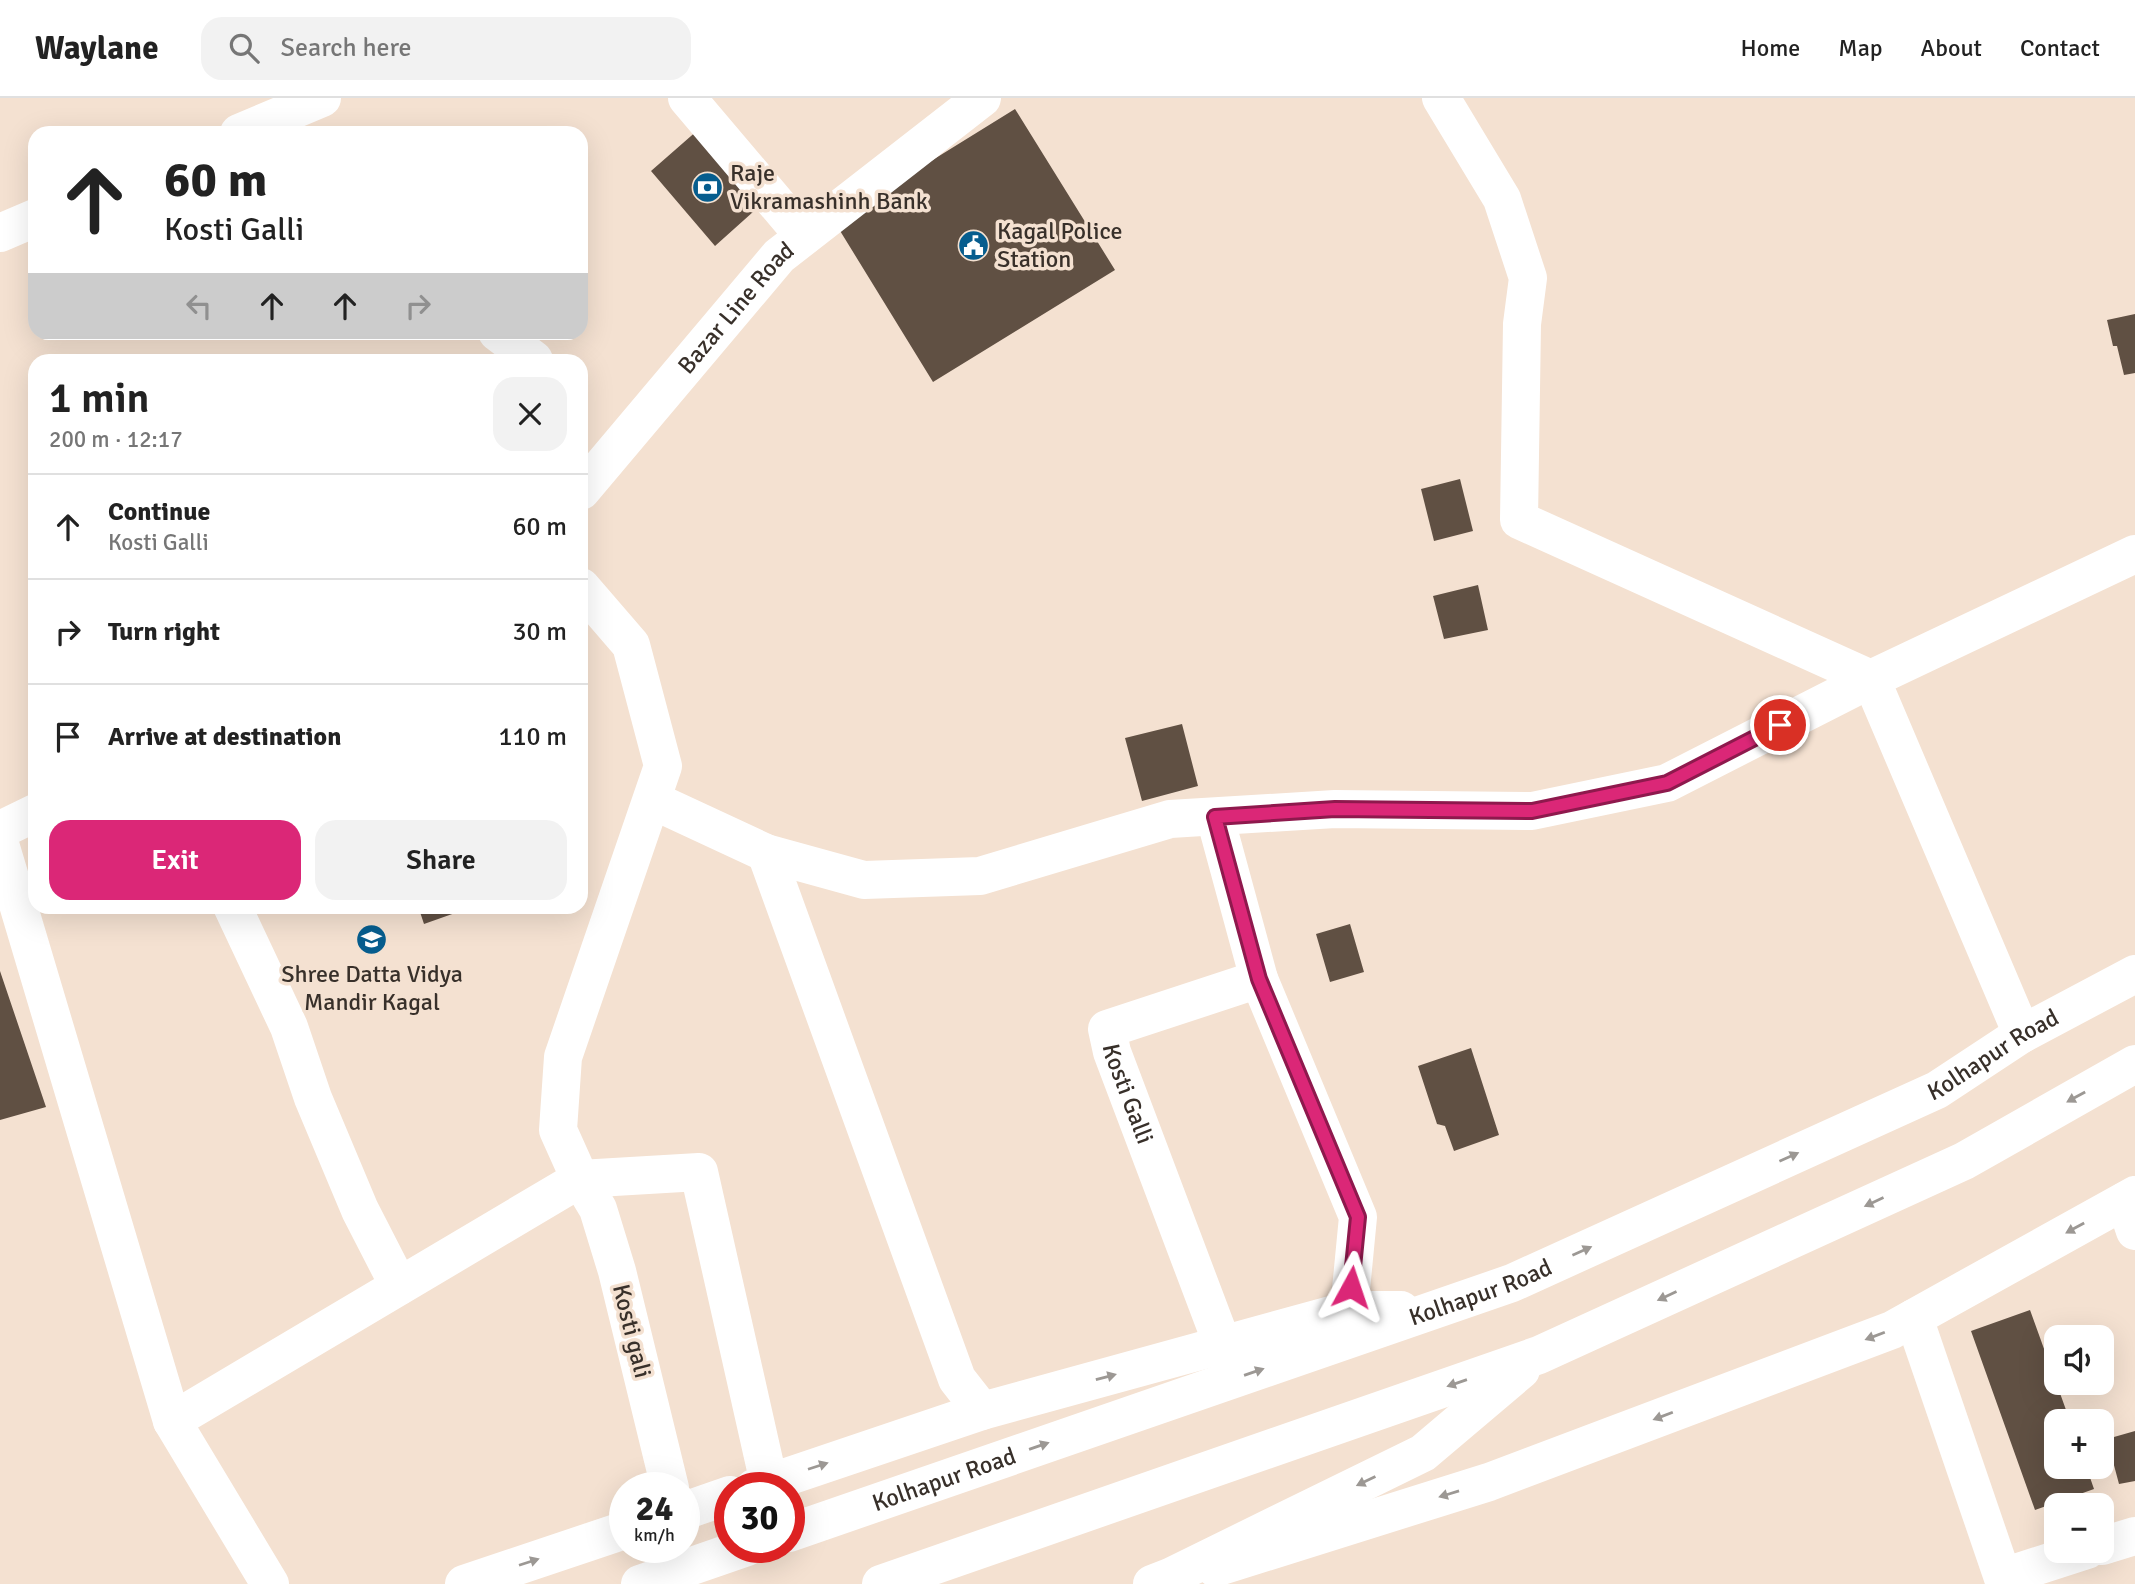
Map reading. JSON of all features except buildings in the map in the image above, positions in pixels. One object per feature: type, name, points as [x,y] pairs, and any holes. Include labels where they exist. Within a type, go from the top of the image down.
[{"type":"main road","points":[[256,126],[322,98]]},
{"type":"main road","points":[[687,98],[804,236]]},
{"type":"main road","name":"Bazar Line Road","points":[[588,483],[779,256],[982,98]]},
{"type":"main road","points":[[1441,98],[1502,199],[1528,278],[1522,324],[1519,520],[1871,679],[2022,1034]]},
{"type":"main road","points":[[0,233],[28,221]]},
{"type":"main road","points":[[508,340],[526,354]]},
{"type":"main road","points":[[652,800],[766,853],[864,880],[980,876],[1170,820],[1335,809],[1532,811],[1667,783],[1871,679],[2135,554]]},
{"type":"main road","name":"Kosti gali","points":[[588,595],[631,645],[663,765],[564,1057],[558,1130],[580,1179],[598,1209],[617,1271],[666,1472]]},
{"type":"main road","points":[[0,830],[28,816]]},
{"type":"main road","points":[[1215,817],[1259,979],[1358,1217],[1349,1311]]},
{"type":"main road","points":[[0,844],[172,1421],[270,1584]]},
{"type":"main road","points":[[766,853],[957,1380],[982,1411]]},
{"type":"main road","points":[[236,914],[289,1027],[313,1098],[360,1210],[399,1286]]},
{"type":"main road","name":"Kolhapur Road","points":[[805,1527],[1512,1283],[1937,1090],[2022,1034],[2135,974]]},
{"type":"main road","name":"Kosti Galli","points":[[1223,1346],[1112,1052],[1107,1029],[1259,979]]},
{"type":"main road","points":[[881,1584],[1539,1354],[1964,1161],[2135,1064]]},
{"type":"main road","points":[[172,1421],[580,1179],[699,1172],[758,1472]]},
{"type":"main road","points":[[1163,1584],[1489,1482],[1892,1330],[2132,1209]]},
{"type":"main road","points":[[800,1472],[982,1411],[1349,1311],[1435,1310]]},
{"type":"main road","points":[[1914,1318],[2004,1580],[2051,1563]]},
{"type":"main road","points":[[1152,1584],[1423,1453],[1539,1354]]},
{"type":"main road","points":[[464,1584],[609,1535]]},
{"type":"main road","points":[[2114,1542],[2135,1536]]},
{"type":"main road","points":[[640,1584],[714,1558]]},
{"type":"place","name":"Raje Vikramashinh Bank","points":[[707,187]]},
{"type":"place","name":"Kagal Police Station","points":[[974,245]]},
{"type":"place","name":"Shree Datta Vidya Mandir Kagal","points":[[372,940]]},
{"type":"route","points":[[1351,1287],[1358,1217],[1259,979],[1215,817],[1335,809],[1532,811],[1667,783],[1780,725]]}]
